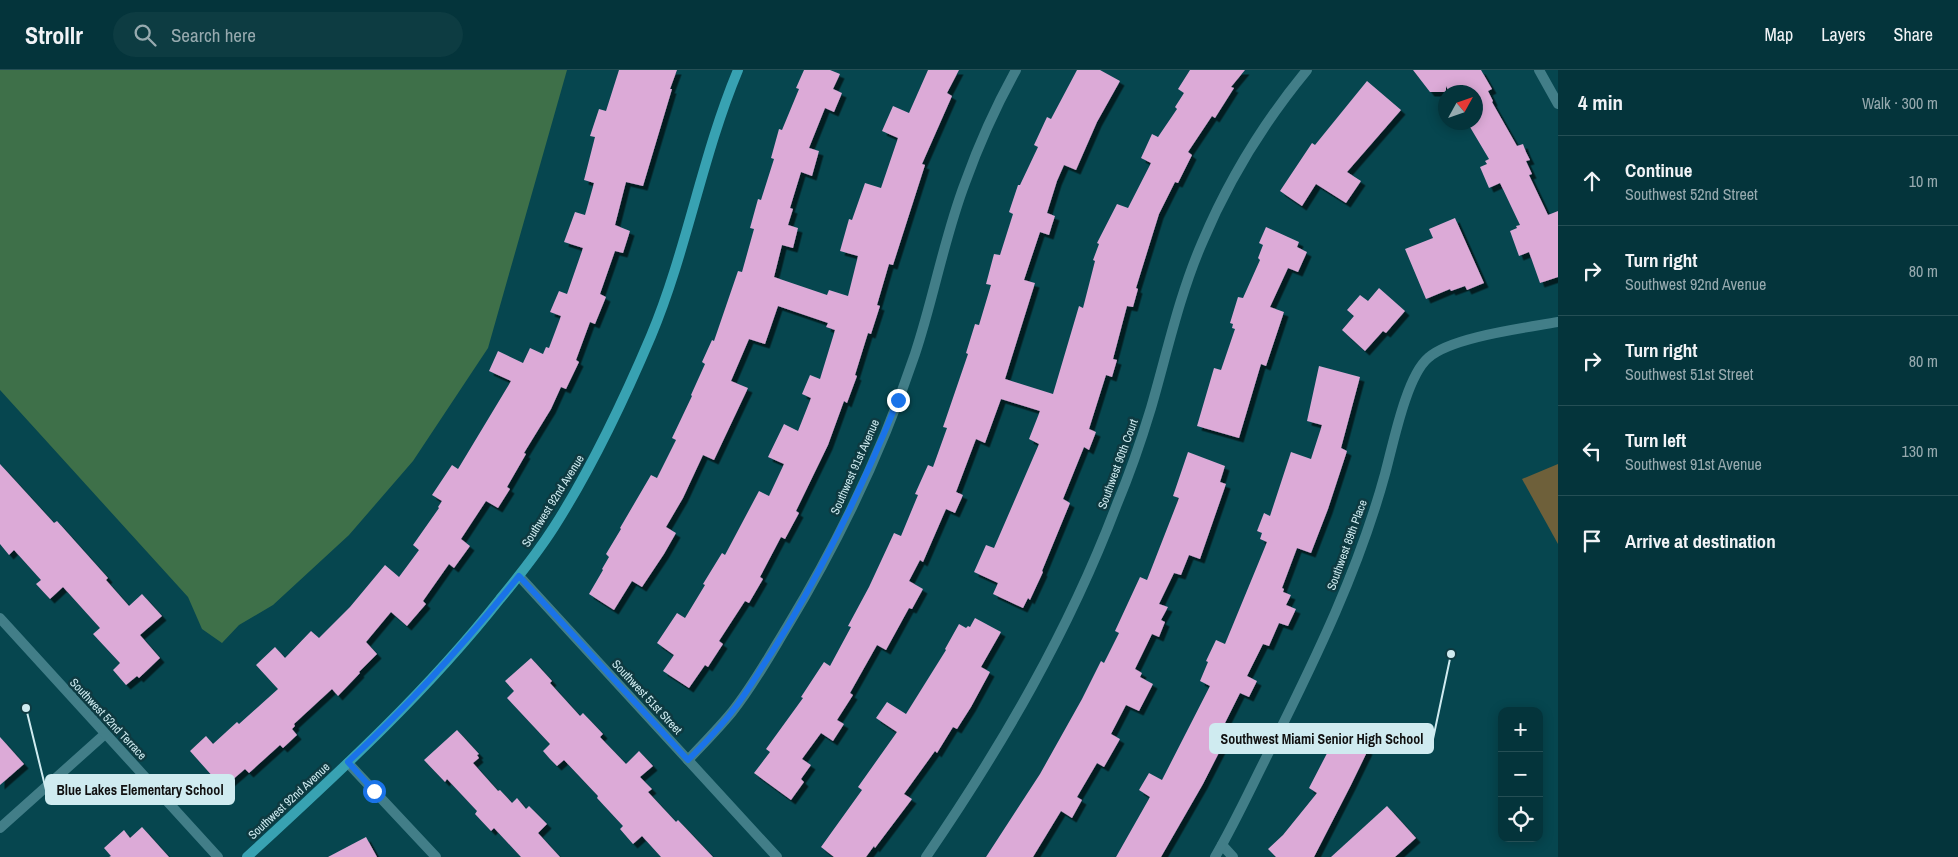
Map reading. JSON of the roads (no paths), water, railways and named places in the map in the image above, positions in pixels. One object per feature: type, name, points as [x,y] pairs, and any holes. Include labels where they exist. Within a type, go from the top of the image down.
[{"type":"street","name":"Southwest 92nd Avenue","points":[[247,857],[348,762],[431,680],[483,621],[554,528],[610,429],[666,298],[717,129],[738,70]]},
{"type":"street","name":"Southwest 91st Avenue","points":[[688,760],[716,731],[752,683],[814,582],[844,523],[874,458],[914,356],[965,183],[993,116],[1016,70]]},
{"type":"street","name":"Southwest 90th Court","points":[[926,857],[994,754],[1025,701],[1069,615],[1100,546],[1136,454],[1188,280],[1201,245],[1239,169],[1279,107],[1307,70]]},
{"type":"street","points":[[1539,70],[1558,104]]},
{"type":"street","name":"Southwest 89th Place","points":[[1215,857],[1317,654],[1338,605],[1370,522],[1402,412],[1420,367],[1428,357],[1443,348],[1462,341],[1558,322]]},
{"type":"street","name":"Southwest 51st Street","points":[[519,576],[777,857]]},
{"type":"street","name":"Southwest 52nd Terrace","points":[[0,618],[218,857]]},
{"type":"street","points":[[0,828],[105,734]]},
{"type":"street","points":[[348,762],[436,857]]},
{"type":"street","points":[[1222,845],[1233,857]]},
{"type":"place","name":"Southwest Miami Senior High School","points":[[1451,654]]},
{"type":"place","name":"Blue Lakes Elementary School","points":[[26,708]]}]
